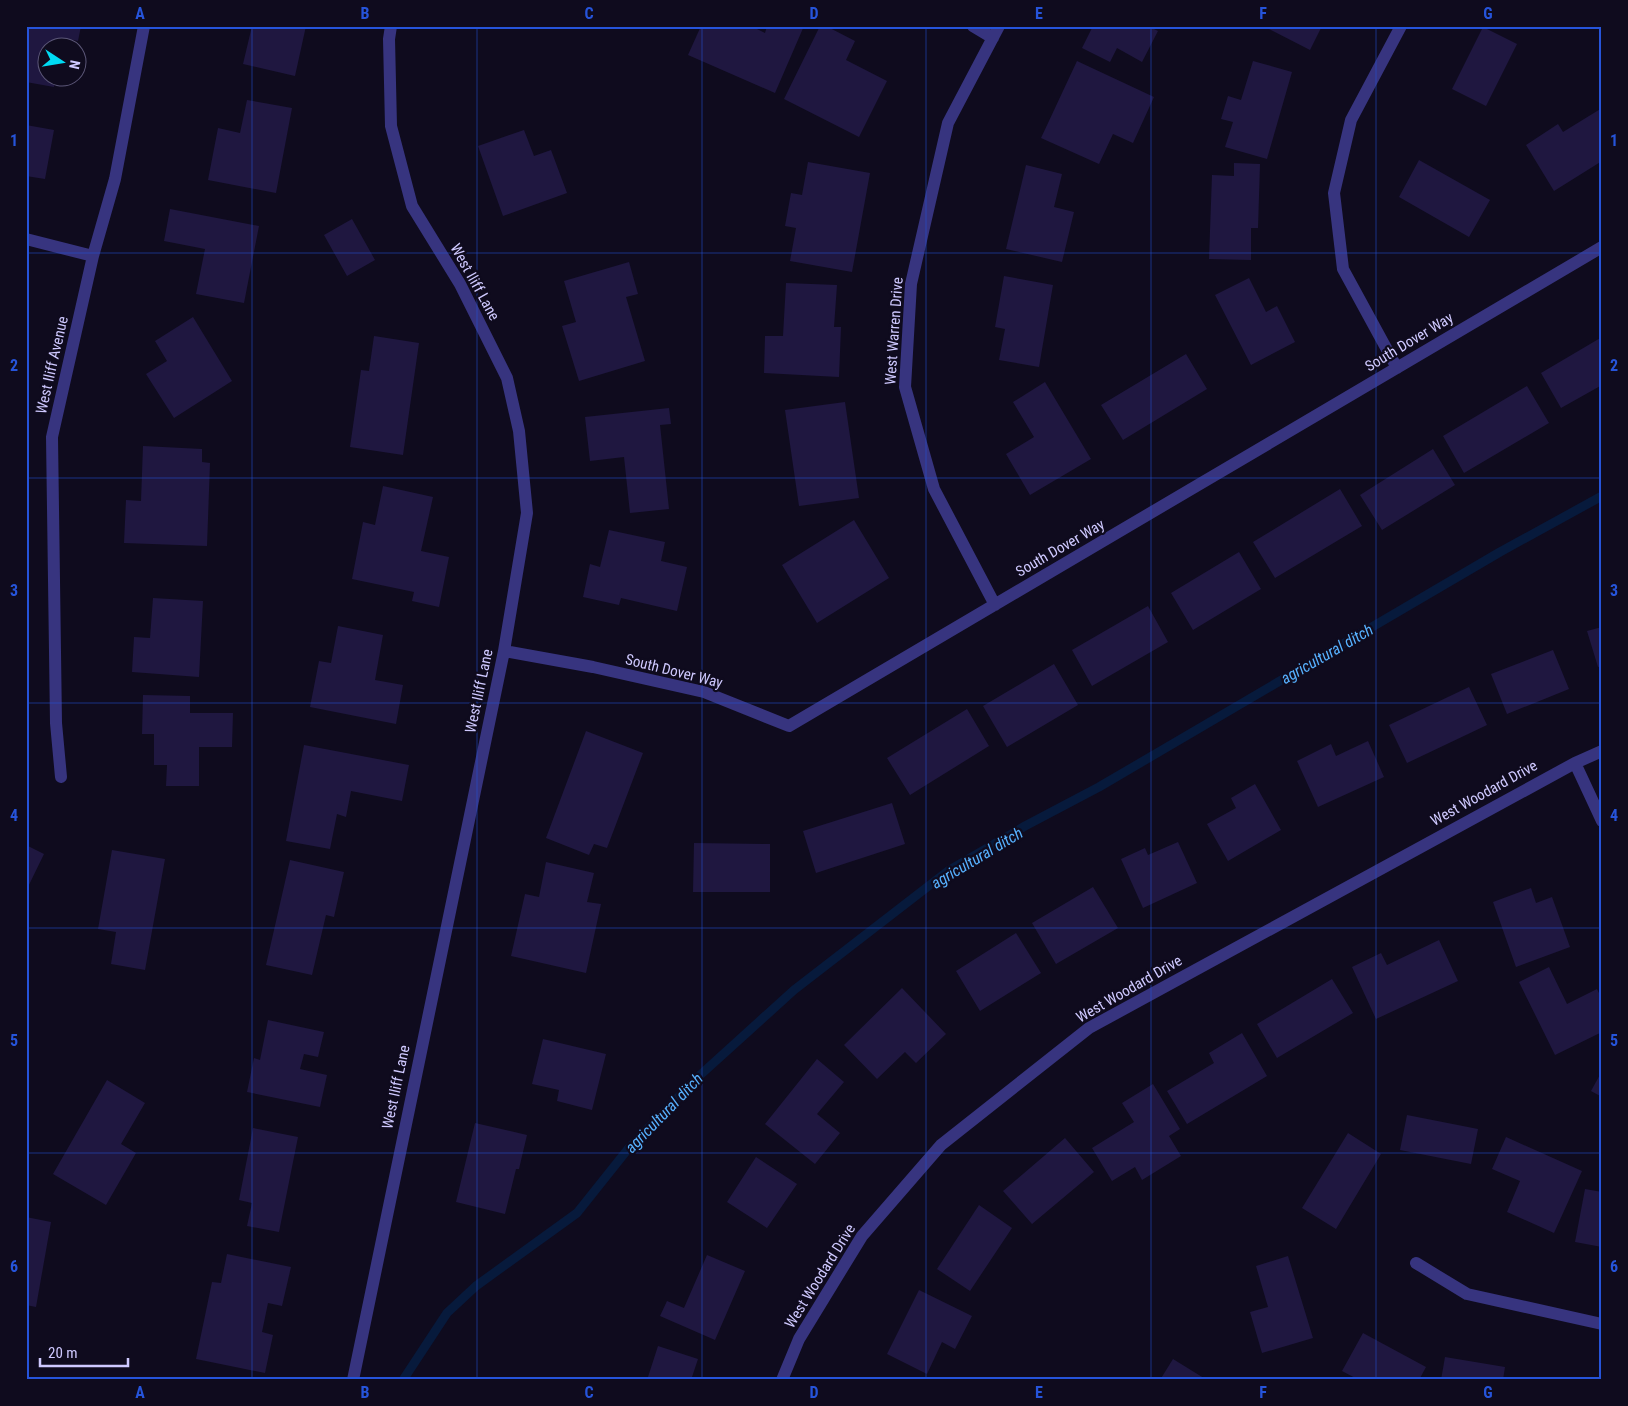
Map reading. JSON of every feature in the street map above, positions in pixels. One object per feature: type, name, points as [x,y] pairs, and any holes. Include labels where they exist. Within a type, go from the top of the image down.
[{"type":"street","name":"West Iliff Avenue","points":[[61,778],[56,723],[52,438],[93,256],[115,179],[144,26]]},
{"type":"street","name":"West Iliff Lane","points":[[353,1380],[504,651],[528,514],[519,431],[506,378],[460,284],[412,206],[391,126],[389,39],[391,26]]},
{"type":"street","points":[[973,26],[993,38]]},
{"type":"street","name":"West Warren Drive","points":[[995,605],[934,489],[905,387],[911,284],[948,123],[999,26]]},
{"type":"street","points":[[1396,368],[1343,269],[1334,193],[1351,120],[1401,26]]},
{"type":"street","points":[[26,239],[93,256]]},
{"type":"street","name":"South Dover Way","points":[[504,651],[594,667],[704,692],[789,726],[1602,247]]},
{"type":"street","name":"West Woodard Drive","points":[[782,1380],[798,1339],[862,1236],[941,1145],[1089,1028],[1575,763],[1602,751]]},
{"type":"street","points":[[1575,763],[1602,821]]},
{"type":"street","points":[[1416,1263],[1467,1294],[1602,1324]]},
{"type":"building","points":[[26,26],[81,26],[79,38],[38,38],[38,84],[26,82]]},
{"type":"building","points":[[252,26],[306,26],[295,76],[243,64]]},
{"type":"building","points":[[701,26],[751,26],[765,33],[767,26],[804,26],[775,93],[688,55]]},
{"type":"building","points":[[820,26],[826,26],[855,41],[846,60],[887,81],[859,137],[784,99]]},
{"type":"building","points":[[1093,26],[1148,26],[1158,31],[1142,62],[1117,48],[1110,62],[1082,48]]},
{"type":"building","points":[[1267,26],[1322,26],[1310,50],[1267,28]]},
{"type":"building","points":[[1483,27],[1517,44],[1486,106],[1452,89]]},
{"type":"building","points":[[1077,61],[1154,97],[1133,143],[1113,134],[1099,164],[1041,138]]},
{"type":"building","points":[[1253,61],[1292,72],[1267,159],[1225,147],[1233,122],[1221,119],[1228,96],[1241,100]]},
{"type":"building","points":[[247,100],[292,108],[276,193],[208,180],[218,128],[240,133]]},
{"type":"building","points":[[1602,108],[1602,161],[1554,191],[1526,145],[1558,124],[1563,132]]},
{"type":"building","points":[[26,125],[54,130],[45,179],[26,176]]},
{"type":"building","points":[[524,130],[534,156],[551,150],[567,193],[503,216],[478,146]]},
{"type":"building","points":[[1419,160],[1490,200],[1469,237],[1399,197]]},
{"type":"building","points":[[808,162],[870,173],[852,272],[790,261],[796,228],[785,226],[791,193],[802,195]]},
{"type":"building","points":[[1234,163],[1260,164],[1258,228],[1251,228],[1251,260],[1209,259],[1212,175],[1234,176]]},
{"type":"building","points":[[1026,165],[1062,174],[1054,207],[1074,212],[1062,262],[1006,249]]},
{"type":"building","points":[[170,209],[259,226],[244,303],[196,294],[205,249],[164,241]]},
{"type":"building","points":[[352,219],[375,260],[347,276],[324,235]]},
{"type":"building","points":[[629,262],[638,294],[626,297],[645,361],[579,381],[562,326],[576,322],[564,281]]},
{"type":"building","points":[[1004,276],[1053,285],[1039,367],[999,360],[1005,329],[995,327]]},
{"type":"building","points":[[1249,278],[1266,312],[1277,306],[1295,342],[1251,365],[1215,295]]},
{"type":"building","points":[[786,283],[837,285],[834,327],[841,327],[839,377],[764,373],[765,336],[783,336]]},
{"type":"building","points":[[193,317],[232,381],[174,418],[146,374],[167,361],[155,341]]},
{"type":"building","points":[[374,336],[419,343],[403,455],[350,447],[361,370],[369,371]]},
{"type":"building","points":[[1602,337],[1602,385],[1561,408],[1541,373]]},
{"type":"building","points":[[1186,354],[1207,389],[1123,440],[1101,405]]},
{"type":"building","points":[[1045,382],[1091,459],[1030,495],[1006,454],[1034,437],[1013,402]]},
{"type":"building","points":[[1527,386],[1549,423],[1464,473],[1443,436]]},
{"type":"building","points":[[845,402],[859,498],[799,506],[785,410]]},
{"type":"building","points":[[669,408],[671,424],[660,425],[669,509],[630,513],[624,457],[590,461],[585,417]]},
{"type":"building","points":[[143,446],[202,449],[202,462],[210,463],[207,546],[124,543],[126,500],[141,501]]},
{"type":"building","points":[[1433,449],[1455,485],[1382,530],[1360,495]]},
{"type":"building","points":[[383,486],[433,497],[421,551],[449,557],[439,607],[412,601],[414,592],[352,579],[363,522],[375,525]]},
{"type":"building","points":[[1340,489],[1362,526],[1275,578],[1253,542]]},
{"type":"building","points":[[854,520],[889,578],[817,623],[782,565]]},
{"type":"building","points":[[609,530],[665,542],[661,561],[687,567],[677,611],[621,598],[619,605],[583,597],[590,564],[600,567]]},
{"type":"building","points":[[1239,552],[1261,589],[1193,630],[1171,593]]},
{"type":"building","points":[[153,598],[203,601],[199,677],[132,672],[134,637],[150,638]]},
{"type":"building","points":[[1148,606],[1168,642],[1092,686],[1072,650]]},
{"type":"building","points":[[338,626],[383,635],[375,680],[403,685],[396,724],[310,707],[319,661],[331,663]]},
{"type":"building","points":[[1602,627],[1602,666],[1598,667],[1587,631]]},
{"type":"building","points":[[1553,650],[1569,689],[1507,714],[1491,674]]},
{"type":"building","points":[[1054,664],[1078,705],[1007,747],[983,706]]},
{"type":"building","points":[[1469,687],[1487,725],[1407,763],[1389,725]]},
{"type":"building","points":[[143,695],[190,696],[190,713],[233,713],[232,747],[199,747],[199,786],[166,786],[167,765],[154,765],[154,734],[142,734]]},
{"type":"building","points":[[967,709],[989,746],[910,795],[887,758]]},
{"type":"building","points":[[586,731],[643,753],[607,848],[594,844],[589,855],[546,838]]},
{"type":"building","points":[[1368,741],[1384,777],[1318,807],[1297,761],[1331,744],[1336,756]]},
{"type":"building","points":[[304,745],[409,765],[402,801],[351,791],[346,817],[337,814],[330,849],[286,841]]},
{"type":"building","points":[[1255,784],[1281,830],[1228,861],[1207,824],[1236,808],[1231,798]]},
{"type":"building","points":[[892,803],[905,844],[816,873],[803,831]]},
{"type":"building","points":[[1178,842],[1197,883],[1143,908],[1121,859],[1145,848],[1148,855]]},
{"type":"building","points":[[694,843],[770,844],[770,892],[693,892]]},
{"type":"building","points":[[26,845],[44,854],[26,891]]},
{"type":"building","points":[[112,850],[165,859],[145,970],[111,964],[116,932],[98,929]]},
{"type":"building","points":[[290,860],[344,872],[334,917],[326,915],[312,975],[266,965]]},
{"type":"building","points":[[546,862],[594,873],[587,902],[601,904],[586,973],[511,956],[525,894],[539,897]]},
{"type":"building","points":[[1093,887],[1118,928],[1056,964],[1032,923]]},
{"type":"building","points":[[1531,888],[1536,903],[1552,897],[1570,947],[1516,967],[1493,902]]},
{"type":"building","points":[[1016,933],[1041,973],[980,1011],[956,971]]},
{"type":"building","points":[[1439,940],[1458,981],[1376,1019],[1352,967],[1381,953],[1387,965]]},
{"type":"building","points":[[1549,967],[1567,1004],[1597,989],[1602,999],[1602,1032],[1555,1055],[1519,982]]},
{"type":"building","points":[[1332,979],[1353,1013],[1277,1058],[1257,1024]]},
{"type":"building","points":[[902,988],[946,1034],[916,1063],[905,1052],[877,1079],[844,1045]]},
{"type":"building","points":[[268,1020],[324,1032],[318,1057],[304,1054],[300,1069],[327,1075],[320,1107],[247,1092],[254,1058],[260,1060]]},
{"type":"building","points":[[1242,1033],[1267,1076],[1187,1124],[1167,1091],[1214,1063],[1209,1053]]},
{"type":"building","points":[[543,1039],[606,1054],[592,1110],[557,1101],[559,1090],[532,1084]]},
{"type":"building","points":[[817,1059],[844,1082],[817,1114],[840,1133],[815,1164],[765,1124]]},
{"type":"building","points":[[1602,1071],[1602,1097],[1591,1091]]},
{"type":"building","points":[[107,1080],[145,1103],[121,1144],[136,1153],[106,1205],[53,1174]]},
{"type":"building","points":[[1153,1084],[1180,1129],[1169,1136],[1181,1156],[1142,1180],[1135,1167],[1112,1181],[1092,1148],[1134,1122],[1122,1103]]},
{"type":"building","points":[[1407,1115],[1478,1129],[1471,1164],[1400,1150]]},
{"type":"building","points":[[475,1123],[527,1135],[505,1214],[456,1202]]},
{"type":"building","points":[[253,1128],[298,1137],[279,1232],[247,1226],[252,1203],[239,1200]]},
{"type":"building","points":[[1348,1133],[1381,1154],[1336,1229],[1302,1208]]},
{"type":"building","points":[[1506,1137],[1582,1171],[1554,1233],[1507,1212],[1520,1181],[1492,1169]]},
{"type":"building","points":[[1065,1138],[1094,1172],[1032,1224],[1003,1191]]},
{"type":"building","points":[[756,1157],[797,1184],[767,1228],[727,1202]]},
{"type":"building","points":[[1585,1189],[1602,1192],[1602,1247],[1575,1242]]},
{"type":"building","points":[[979,1205],[1012,1228],[970,1291],[937,1269]]},
{"type":"building","points":[[26,1217],[51,1222],[36,1307],[26,1305]]},
{"type":"building","points":[[227,1254],[291,1267],[282,1306],[268,1303],[262,1332],[273,1335],[265,1373],[196,1359],[212,1282],[221,1283]]},
{"type":"building","points":[[707,1255],[745,1271],[715,1340],[660,1316],[667,1301],[684,1308]]},
{"type":"building","points":[[1288,1256],[1313,1338],[1262,1353],[1250,1312],[1268,1307],[1256,1266]]},
{"type":"building","points":[[919,1290],[972,1316],[955,1349],[942,1342],[927,1374],[887,1354]]},
{"type":"building","points":[[1363,1333],[1426,1367],[1419,1380],[1359,1380],[1342,1371]]},
{"type":"building","points":[[658,1346],[698,1359],[691,1380],[647,1380]]},
{"type":"building","points":[[1445,1357],[1505,1367],[1503,1380],[1441,1380]]},
{"type":"building","points":[[1173,1359],[1207,1380],[1160,1380]]},
{"type":"waterway","name":"agricultural ditch","points":[[403,1380],[447,1313],[476,1286],[577,1213],[628,1149],[698,1077],[794,990],[948,871],[1025,826],[1099,787],[1500,552],[1602,496]]}]
